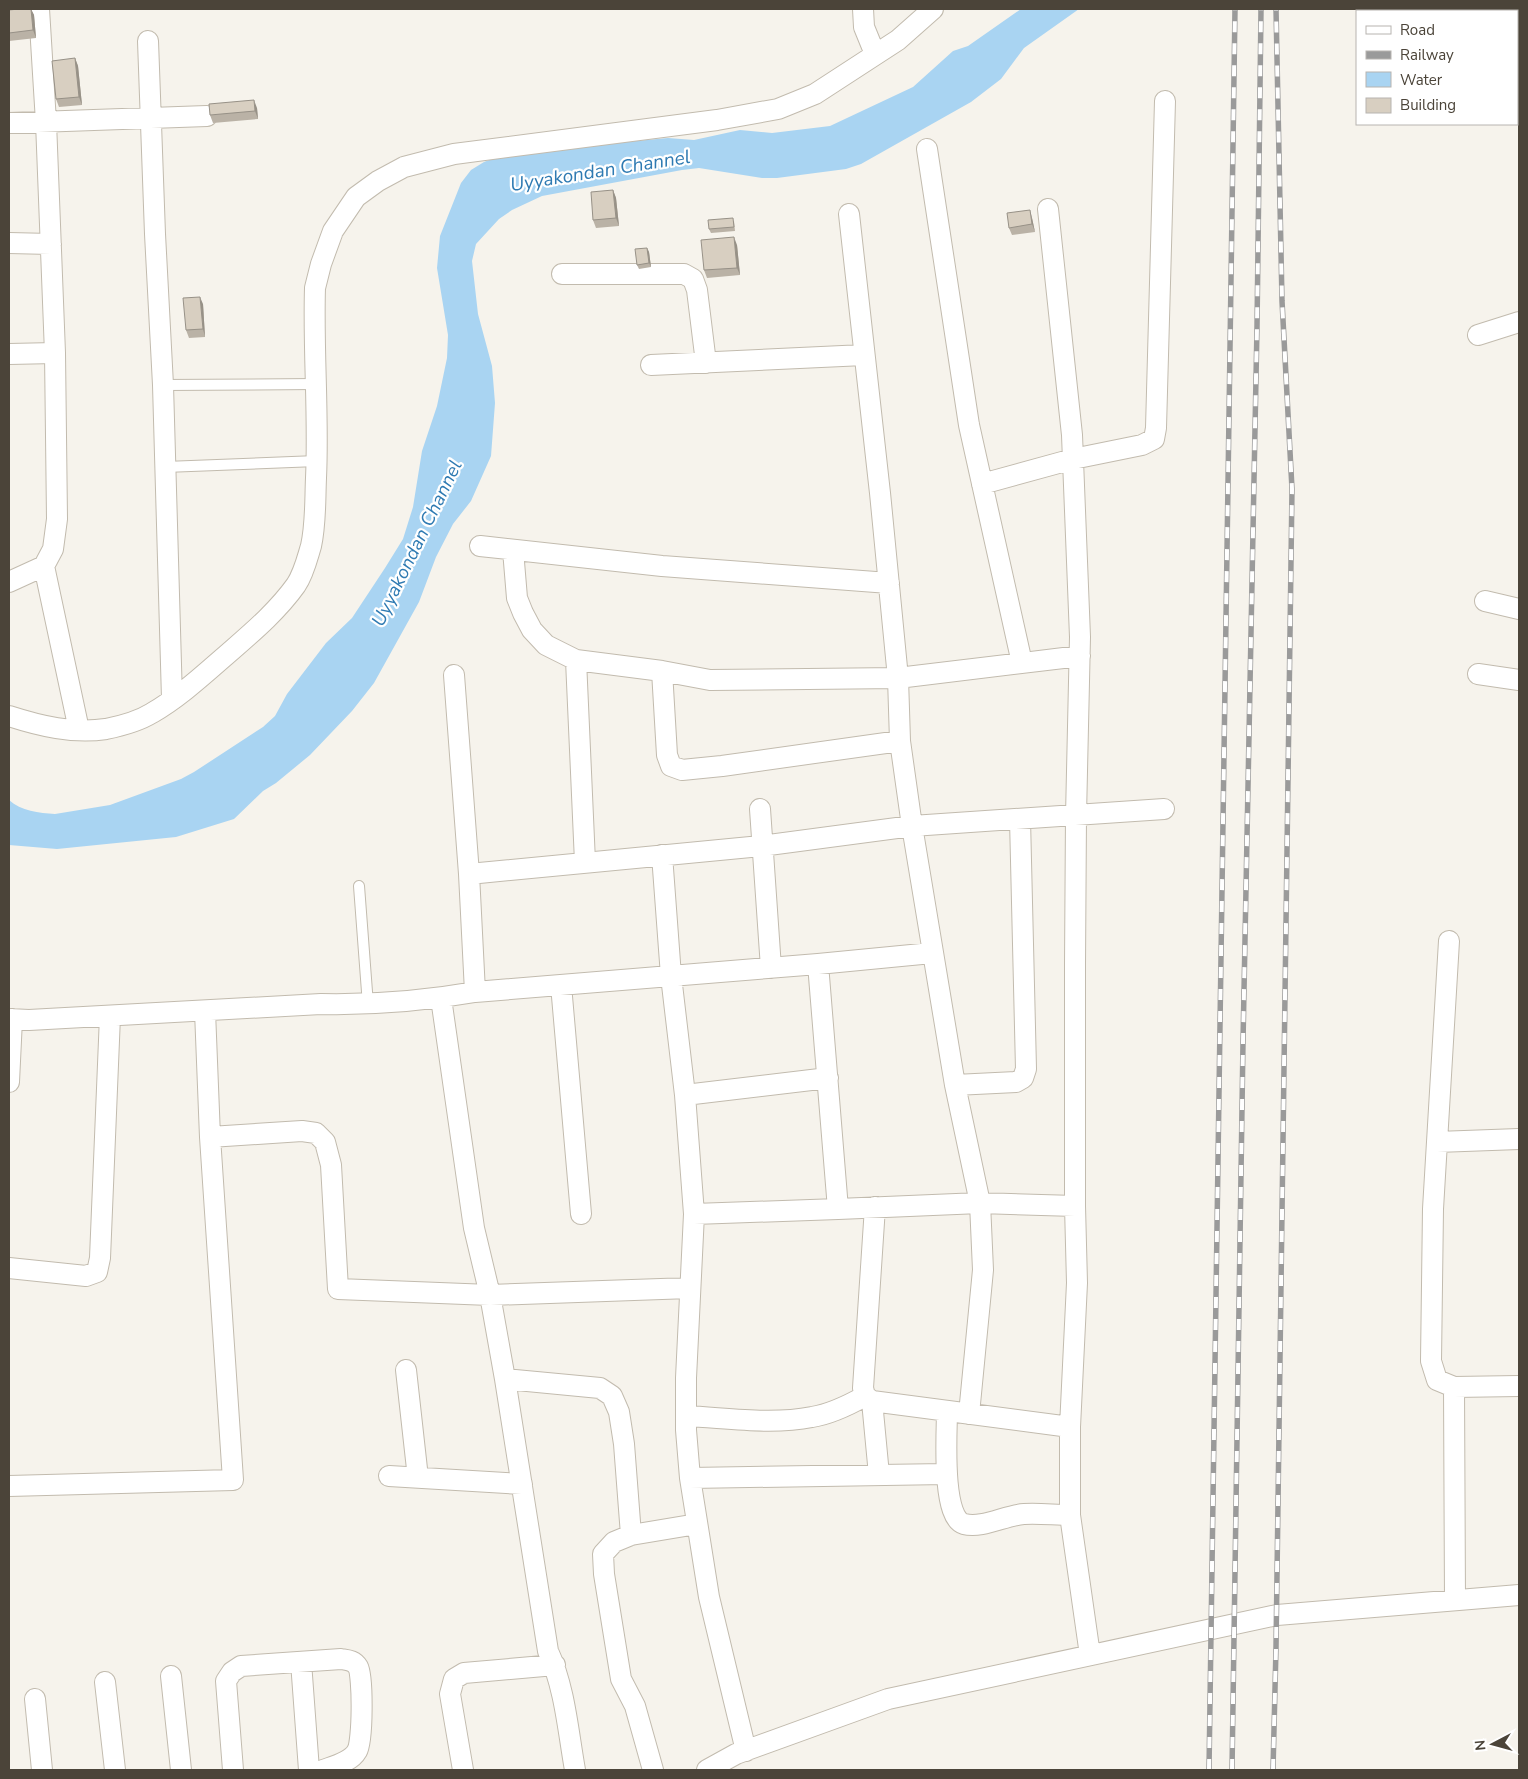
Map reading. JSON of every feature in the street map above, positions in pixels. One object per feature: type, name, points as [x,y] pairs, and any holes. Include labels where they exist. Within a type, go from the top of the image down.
[{"type":"street","points":[[9,582],[44,566],[53,549],[57,519],[55,353],[46,122],[39,9]]},
{"type":"street","points":[[863,9],[864,27],[875,54]]},
{"type":"street","points":[[9,716],[30,723],[79,730],[105,729],[134,722],[152,713],[194,684],[251,634],[282,602],[297,583],[305,568],[315,515],[317,461],[315,288],[321,264],[333,231],[356,197],[378,181],[404,168],[454,154],[717,120],[778,109],[815,94],[898,40],[933,9]]},
{"type":"street","points":[[148,41],[163,385],[172,699]]},
{"type":"street","points":[[982,484],[1072,459],[1142,446],[1154,439],[1156,428],[1165,101]]},
{"type":"street","points":[[9,123],[207,116]]},
{"type":"street","points":[[927,149],[969,425],[1022,663]]},
{"type":"street","points":[[1048,209],[1072,459],[1080,656],[1076,816],[1075,1206],[1077,1283],[1070,1427],[1070,1515],[1090,1655]]},
{"type":"street","points":[[849,214],[889,583],[898,678],[900,741],[932,953],[955,1085],[980,1203],[983,1250],[982,1277],[968,1414]]},
{"type":"street","points":[[9,243],[51,244]]},
{"type":"street","points":[[562,274],[684,274],[693,279],[698,290],[706,363]]},
{"type":"street","points":[[1478,335],[1519,322]]},
{"type":"street","points":[[9,354],[55,353]]},
{"type":"street","points":[[651,365],[864,355]]},
{"type":"street","points":[[480,546],[662,566],[889,583]]},
{"type":"street","points":[[513,550],[517,598],[532,630],[546,645],[576,660],[662,671],[710,680],[898,678],[1080,656]]},
{"type":"street","points":[[44,566],[79,730]]},
{"type":"street","points":[[1485,601],[1519,609]]},
{"type":"street","points":[[576,660],[585,862]]},
{"type":"street","points":[[662,671],[667,755],[671,766],[682,770],[900,741]]},
{"type":"street","points":[[1478,674],[1519,680]]},
{"type":"street","points":[[454,675],[469,874],[475,992]]},
{"type":"street","points":[[760,809],[761,846],[771,968]]},
{"type":"street","points":[[469,874],[761,846],[912,826],[1164,809]]},
{"type":"street","points":[[955,1085],[1016,1082],[1023,1078],[1026,1070],[1020,819]]},
{"type":"street","points":[[662,855],[671,976],[694,1214],[686,1416],[690,1478],[709,1596],[746,1751]]},
{"type":"street","points":[[1449,941],[1433,1208],[1431,1360],[1437,1380],[1454,1387],[1519,1386]]},
{"type":"street","points":[[9,1082],[10,1019],[29,1020],[321,1004],[368,1005],[441,998],[475,992],[932,953]]},
{"type":"street","points":[[818,964],[838,1209]]},
{"type":"street","points":[[561,985],[581,1214]]},
{"type":"street","points":[[441,998],[474,1228],[490,1294],[548,1651],[555,1665],[563,1698],[575,1770]]},
{"type":"street","points":[[9,1486],[233,1480],[210,1137],[205,1010]]},
{"type":"street","points":[[9,1268],[86,1276],[97,1272],[100,1258],[110,1016]]},
{"type":"street","points":[[684,1095],[828,1078]]},
{"type":"street","points":[[210,1137],[302,1131],[316,1133],[325,1142],[330,1165],[338,1289],[490,1294],[690,1288]]},
{"type":"street","points":[[1437,1142],[1519,1139]]},
{"type":"street","points":[[694,1214],[980,1203],[1075,1206]]},
{"type":"street","points":[[875,1207],[863,1388],[869,1398],[879,1475]]},
{"type":"street","points":[[406,1370],[418,1478]]},
{"type":"street","points":[[504,1379],[600,1388],[612,1396],[619,1412],[624,1444],[632,1535]]},
{"type":"street","points":[[1454,1387],[1455,1600]]},
{"type":"street","points":[[686,1416],[772,1422],[813,1417],[869,1398],[947,1411],[1070,1427]]},
{"type":"street","points":[[947,1411],[946,1474],[953,1512],[958,1520],[964,1524],[980,1524],[1023,1514],[1070,1515]]},
{"type":"street","points":[[690,1478],[946,1474]]},
{"type":"street","points":[[389,1476],[522,1484]]},
{"type":"street","points":[[652,1770],[635,1706],[621,1679],[604,1574],[603,1554],[614,1542],[632,1535],[697,1524]]},
{"type":"street","points":[[707,1770],[736,1754],[888,1699],[1277,1614],[1519,1595]]},
{"type":"street","points":[[233,1770],[226,1681],[232,1672],[241,1666],[341,1659],[352,1661],[358,1667],[362,1708],[360,1738],[356,1752],[345,1761],[323,1770]]},
{"type":"street","points":[[301,1662],[309,1770]]},
{"type":"street","points":[[463,1770],[450,1694],[454,1679],[464,1673],[555,1665]]},
{"type":"street","points":[[171,1676],[181,1770]]},
{"type":"street","points":[[105,1682],[115,1770]]},
{"type":"street","points":[[35,1699],[42,1770]]},
{"type":"lane","points":[[163,385],[316,384]]},
{"type":"lane","points":[[165,467],[317,461]]},
{"type":"lane","points":[[359,886],[368,1005]]},
{"type":"water","name":"Uyyakondan Channel","points":[[1021,9],[1079,9],[1024,48],[1001,79],[971,102],[861,164],[846,169],[777,178],[762,178],[699,168],[682,170],[542,196],[512,210],[499,219],[476,244],[472,261],[478,314],[492,366],[495,403],[491,456],[471,501],[453,524],[436,557],[419,602],[374,683],[352,711],[310,755],[276,783],[263,791],[234,819],[176,837],[57,849],[9,845],[9,800],[25,809],[55,814],[110,805],[181,779],[263,727],[275,716],[287,694],[326,643],[352,618],[403,539],[413,507],[422,451],[437,406],[447,358],[448,335],[437,268],[440,236],[461,183],[471,170],[484,162],[507,153],[668,138],[694,140],[740,130],[772,133],[830,126],[913,87],[953,51],[968,46]]},
{"type":"building","points":[[31,9],[33,30],[9,33],[9,10]]},
{"type":"building","points":[[75,58],[79,97],[56,99],[52,61]]},
{"type":"building","points":[[254,100],[255,111],[210,115],[209,104]]},
{"type":"building","points":[[613,190],[616,218],[593,220],[591,192]]},
{"type":"building","points":[[1030,210],[1032,224],[1009,228],[1007,213]]},
{"type":"building","points":[[733,218],[734,227],[709,229],[708,220]]},
{"type":"building","points":[[734,237],[737,268],[704,270],[701,240]]},
{"type":"building","points":[[647,248],[649,263],[637,265],[635,249]]},
{"type":"building","points":[[200,297],[203,329],[186,330],[183,298]]},
{"type":"railway","points":[[1209,1770],[1235,9]]},
{"type":"railway","points":[[1232,1770],[1261,9]]},
{"type":"railway","points":[[1273,1770],[1292,489],[1282,301],[1276,9]]}]
